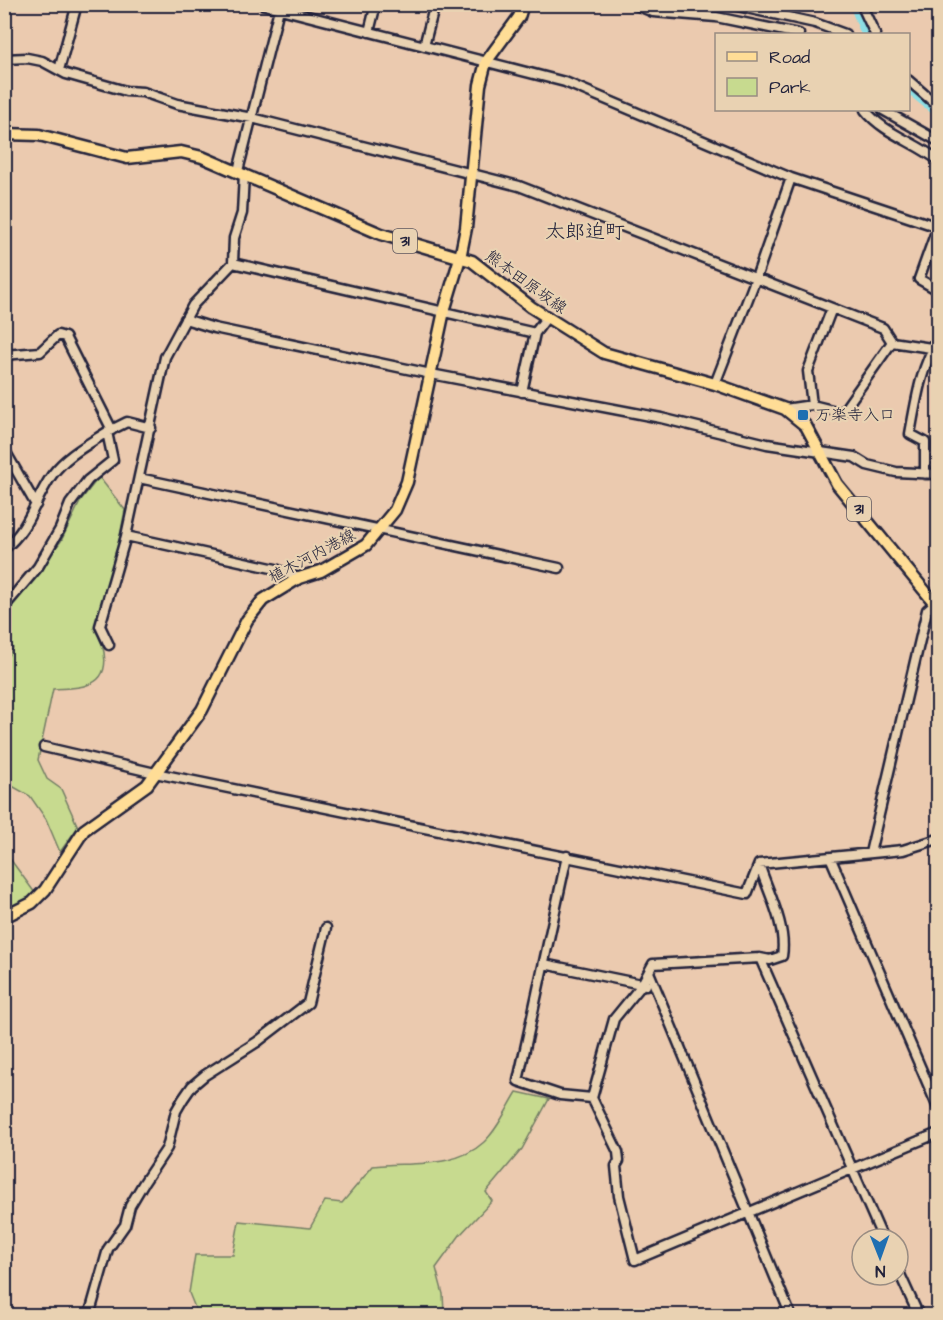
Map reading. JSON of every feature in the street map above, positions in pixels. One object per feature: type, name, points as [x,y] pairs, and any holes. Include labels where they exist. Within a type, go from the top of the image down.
[{"type":"main road","name":"植木河内港線","points":[[4,917],[32,903],[56,875],[84,830],[130,800],[155,773],[202,710],[247,620],[262,600],[299,578],[321,571],[366,545],[380,530],[402,497],[444,311],[460,258],[480,86],[486,62],[519,17],[523,4]]},
{"type":"main road","name":"熊本田原坂線","points":[[4,134],[39,135],[127,159],[182,152],[241,172],[381,234],[481,266],[531,308],[604,353],[715,384],[785,409],[806,426],[837,484],[937,605]]},
{"type":"street","points":[[59,70],[77,4]]},
{"type":"street","points":[[261,4],[566,82],[790,178],[938,227],[919,279],[939,290]]},
{"type":"street","points":[[369,32],[376,4]]},
{"type":"street","points":[[424,46],[435,4]]},
{"type":"street","points":[[634,4],[653,12],[716,17],[794,33]]},
{"type":"street","points":[[728,4],[815,22],[842,33]]},
{"type":"street","points":[[861,4],[874,33]]},
{"type":"street","points":[[109,645],[100,626],[126,536],[165,357],[194,305],[233,262],[234,238],[242,213],[241,172],[279,7]]},
{"type":"street","points":[[4,59],[27,58],[42,61],[59,70],[126,91],[143,92],[177,104],[252,118],[519,186],[883,328],[892,342],[931,348]]},
{"type":"street","points":[[910,81],[939,106]]},
{"type":"street","points":[[866,111],[876,122],[923,148],[939,160]]},
{"type":"street","points":[[884,111],[905,120],[939,141]]},
{"type":"street","points":[[715,384],[756,278],[790,178]]},
{"type":"street","points":[[233,262],[535,333]]},
{"type":"street","points":[[812,405],[808,371],[832,308]]},
{"type":"street","points":[[522,392],[535,333],[547,317]]},
{"type":"street","points":[[185,319],[214,328],[431,374],[661,418],[767,444],[854,458],[867,465],[896,472],[939,474]]},
{"type":"street","points":[[4,356],[40,352],[58,334],[65,337],[109,431],[113,460],[88,480],[70,504],[60,529],[38,567],[4,607]]},
{"type":"street","points":[[925,474],[926,442],[910,434],[931,348],[939,340]]},
{"type":"street","points":[[785,409],[812,405],[844,411],[892,342]]},
{"type":"street","points":[[4,549],[23,531],[53,474],[69,456],[127,422],[151,428]]},
{"type":"street","points":[[4,449],[36,506]]},
{"type":"street","points":[[139,478],[559,568]]},
{"type":"street","points":[[126,536],[276,569],[299,578]]},
{"type":"street","points":[[870,853],[927,610],[937,605]]},
{"type":"street","points":[[44,747],[155,773],[747,894],[759,864]]},
{"type":"street","points":[[759,864],[831,859],[903,850],[939,839]]},
{"type":"street","points":[[567,856],[518,1081],[560,1095],[592,1098]]},
{"type":"street","points":[[831,859],[939,1108]]},
{"type":"street","points":[[759,864],[784,946],[782,956],[775,959],[653,964],[641,986],[614,1019],[592,1098],[618,1152],[619,1161],[616,1166],[619,1196],[635,1260],[939,1133]]},
{"type":"street","points":[[89,1316],[108,1249],[124,1225],[135,1199],[167,1148],[176,1111],[183,1099],[192,1086],[206,1075],[308,1004],[326,928]]},
{"type":"street","points":[[760,958],[851,1170],[878,1227]]},
{"type":"street","points":[[543,964],[641,986],[652,985]]},
{"type":"street","points":[[649,972],[652,985],[791,1316]]},
{"type":"street","points":[[906,1287],[920,1316]]},
{"type":"green space","points":[[99,477],[125,510],[107,603],[94,628],[104,651],[104,668],[96,681],[87,685],[53,689],[38,760],[47,779],[61,789],[78,827],[60,852],[46,819],[30,796],[5,782],[5,660],[13,648],[5,641],[5,614],[61,541],[81,500]]},
{"type":"green space","points":[[5,852],[35,893],[17,912],[5,917]]},
{"type":"green space","points":[[517,1092],[549,1099],[522,1149],[486,1192],[492,1201],[460,1235],[436,1268],[443,1294],[444,1313],[198,1315],[189,1293],[195,1255],[233,1255],[239,1221],[310,1228],[325,1201],[342,1203],[373,1166],[431,1163],[459,1157],[472,1151],[494,1131]]},
{"type":"waterway","points":[[854,4],[866,33]]},
{"type":"waterway","points":[[910,90],[938,112]]},
{"type":"place","name":"万楽寺入口","points":[[803,415]]},
{"type":"district","name":"太郎迫町","points":[[585,232]]}]
